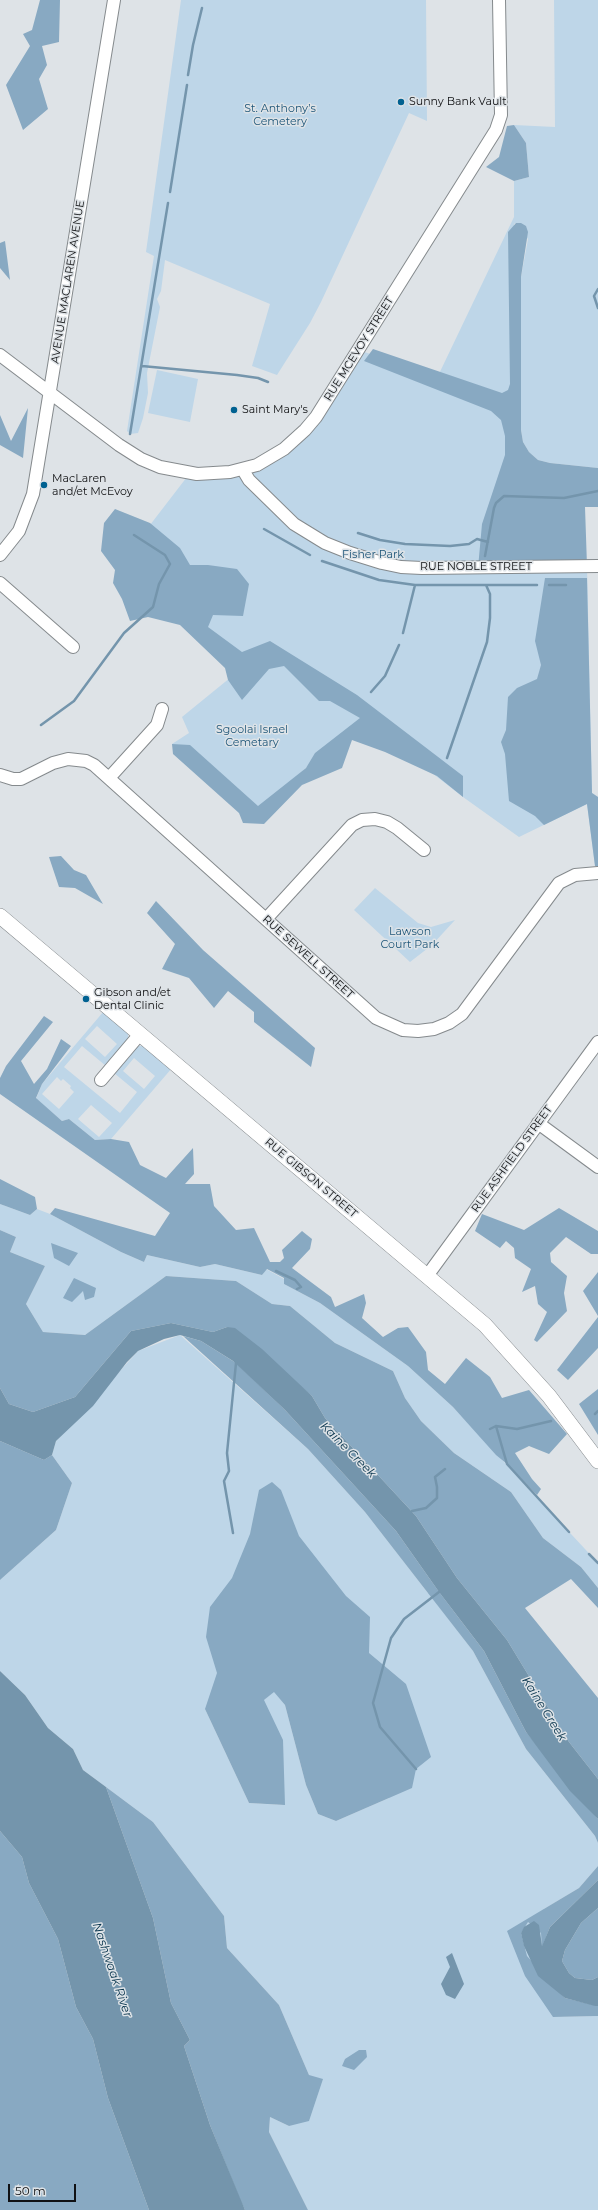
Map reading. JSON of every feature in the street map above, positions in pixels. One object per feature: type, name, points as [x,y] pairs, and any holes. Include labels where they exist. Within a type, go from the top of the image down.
[{"type":"main road","name":"RUE GIBSON STREET","points":[[0,916],[485,1326],[526,1369],[549,1396],[598,1461]]},
{"type":"street","name":"AVENUE MACLAREN AVENUE","points":[[0,555],[18,531],[33,494],[114,0]]},
{"type":"street","name":"RUE MCEVOY STREET","points":[[0,355],[119,445],[141,459],[160,467],[197,474],[243,470],[257,465],[284,449],[305,430],[316,417],[496,130],[501,115],[499,0]]},
{"type":"street","name":"RUE NOBLE STREET","points":[[243,470],[249,480],[294,524],[325,543],[382,563],[401,567],[422,568],[598,566]]},
{"type":"street","points":[[0,583],[73,647]]},
{"type":"street","points":[[109,778],[157,725],[162,709]]},
{"type":"street","name":"RUE SEWELL STREET","points":[[0,775],[13,779],[21,779],[53,763],[72,759],[86,762],[109,778],[376,1018],[403,1030],[418,1031],[434,1029],[449,1023],[462,1014],[560,883],[575,875],[598,873]]},
{"type":"street","points":[[266,919],[352,825],[362,820],[375,818],[387,822],[397,828],[424,850]]},
{"type":"street","points":[[101,1080],[140,1034]]},
{"type":"street","name":"RUE ASHFIELD STREET","points":[[427,1276],[598,1042]]},
{"type":"street","points":[[538,1124],[598,1167]]},
{"type":"green space","name":"St. Anthony’s Cemetery","points":[[181,0],[426,0],[427,121],[409,113],[321,302],[310,323],[277,375],[252,366],[270,304],[165,260],[161,291],[157,299],[160,307],[147,373],[148,393],[143,418],[138,433],[130,434],[127,431],[154,256],[146,252]]},
{"type":"green space","name":"Fisher Park","points":[[554,0],[598,0],[598,468],[550,463],[538,460],[529,452],[523,442],[521,430],[521,277],[528,239],[516,223],[514,224],[512,567],[587,566],[592,793],[598,797],[598,866],[595,866],[587,804],[519,837],[463,797],[361,718],[253,816],[172,744],[189,733],[182,717],[252,660],[203,638],[150,525],[190,473],[230,472],[292,443],[359,350],[437,378],[514,217],[514,181],[529,177],[526,143],[514,125],[555,127]]},
{"type":"green space","points":[[157,370],[198,379],[190,422],[148,413]]},
{"type":"green space","name":"Lawson Court Park","points":[[375,888],[418,923],[431,927],[455,920],[432,945],[410,962],[354,910]]},
{"type":"green space","points":[[104,1011],[128,1031],[128,1039],[106,1066],[82,1046],[64,1067],[120,1113],[137,1092],[114,1073],[137,1046],[145,1046],[172,1068],[111,1139],[95,1140],[69,1119],[62,1121],[36,1099],[42,1084]],"holes":[[[97,1026],[117,1044],[105,1057],[85,1039]],[[134,1058],[155,1076],[144,1089],[123,1071]],[[57,1077],[61,1081],[63,1079],[71,1086],[70,1088],[74,1092],[59,1109],[42,1094]],[[91,1105],[112,1123],[99,1137],[78,1119]]]},
{"type":"green space","points":[[0,1204],[30,1215],[37,1209],[50,1214],[121,1252],[144,1262],[147,1255],[200,1267],[215,1264],[262,1275],[266,1269],[284,1279],[284,1284],[320,1303],[408,1366],[453,1407],[598,1563],[598,1588],[581,1567],[543,1538],[511,1492],[454,1453],[421,1421],[405,1398],[393,1371],[335,1343],[290,1306],[272,1304],[236,1281],[166,1276],[85,1335],[43,1332],[26,1304],[45,1266],[10,1252],[16,1237],[0,1230]]},
{"type":"green space","points":[[180,1335],[308,1449],[365,1512],[428,1593],[431,1581],[451,1608],[437,1604],[473,1651],[526,1749],[595,1836],[598,1843],[598,1866],[579,1888],[544,1909],[553,2017],[598,2016],[598,2210],[308,2210],[269,2132],[270,2117],[289,2126],[309,2075],[279,2005],[227,1948],[224,1916],[153,1822],[83,1770],[73,1749],[48,1728],[25,1695],[0,1671],[0,1580],[56,1530],[72,1483],[52,1455],[56,1441],[138,1351]],"holes":[[[283,1664],[389,1798],[336,1821],[318,1814],[306,1785],[285,1705],[274,1691],[264,1700]],[[205,1709],[283,1805],[249,1803]]]},
{"type":"shaded area","points":[[40,0],[60,0],[59,42],[42,46],[47,65],[39,79],[48,109],[23,130],[6,85],[30,46],[23,34],[32,30]]},
{"type":"shaded area","points":[[514,125],[526,143],[529,177],[514,181],[486,167],[499,157],[507,126]]},
{"type":"shaded area","points":[[516,223],[521,223],[526,226],[528,232],[521,277],[521,430],[523,442],[529,452],[538,460],[550,463],[598,468],[598,507],[585,507],[587,566],[478,568],[482,524],[505,455],[505,436],[501,420],[491,411],[364,361],[373,349],[502,393],[508,390],[510,384],[508,232]]},
{"type":"shaded area","points":[[5,241],[10,280],[0,268],[0,243]]},
{"type":"shaded area","points":[[28,408],[23,458],[0,445],[0,415],[11,441]]},
{"type":"shaded area","points":[[115,509],[150,523],[180,548],[190,565],[208,565],[237,569],[249,584],[243,616],[213,615],[208,627],[242,652],[270,641],[357,695],[463,776],[463,797],[437,776],[385,752],[352,740],[342,768],[302,785],[264,824],[243,823],[239,813],[173,754],[172,744],[190,745],[258,806],[306,768],[315,753],[360,718],[330,701],[319,701],[284,666],[269,669],[242,700],[228,680],[225,668],[180,625],[148,617],[130,621],[122,599],[113,583],[115,570],[101,551],[104,523]]},
{"type":"shaded area","points":[[545,578],[587,578],[592,793],[598,797],[598,866],[595,866],[587,804],[544,825],[535,816],[509,801],[505,754],[501,742],[506,730],[508,697],[517,688],[537,679],[541,665],[535,641]]},
{"type":"shaded area","points":[[61,856],[74,870],[86,875],[103,904],[75,888],[59,887],[49,857]]},
{"type":"shaded area","points":[[156,901],[203,950],[315,1048],[311,1067],[254,1022],[254,1012],[228,991],[214,1008],[189,978],[162,969],[175,944],[147,913]]},
{"type":"shaded area","points":[[44,1016],[53,1022],[21,1061],[34,1084],[47,1069],[61,1039],[71,1046],[42,1084],[36,1098],[62,1121],[69,1119],[95,1140],[111,1139],[129,1142],[140,1165],[166,1178],[193,1148],[194,1174],[185,1184],[210,1184],[214,1206],[236,1230],[254,1228],[270,1262],[280,1262],[284,1258],[282,1250],[302,1231],[312,1239],[310,1249],[292,1268],[331,1297],[335,1307],[364,1294],[366,1303],[362,1318],[383,1337],[398,1328],[408,1327],[426,1352],[428,1370],[445,1384],[466,1358],[490,1377],[502,1398],[529,1390],[567,1434],[549,1454],[529,1446],[515,1453],[532,1479],[541,1489],[537,1495],[507,1464],[496,1455],[453,1407],[408,1366],[320,1303],[284,1284],[284,1278],[267,1269],[262,1275],[215,1264],[200,1267],[147,1255],[144,1262],[121,1252],[50,1214],[55,1208],[155,1236],[170,1213],[0,1094],[0,1078],[6,1066]]},
{"type":"shaded area","points":[[0,1179],[35,1197],[37,1209],[30,1215],[0,1204]]},
{"type":"shaded area","points":[[559,1208],[598,1231],[598,1254],[591,1254],[566,1237],[550,1253],[551,1262],[567,1276],[564,1293],[567,1311],[537,1342],[534,1340],[547,1312],[538,1304],[535,1286],[522,1292],[531,1269],[515,1258],[514,1248],[506,1241],[500,1248],[475,1231],[482,1214],[524,1230]]},
{"type":"shaded area","points":[[0,1230],[16,1237],[10,1252],[45,1266],[26,1304],[43,1332],[85,1335],[166,1276],[236,1281],[272,1304],[290,1306],[335,1343],[393,1371],[405,1398],[421,1421],[454,1453],[511,1492],[543,1538],[581,1567],[598,1588],[598,1608],[571,1579],[525,1608],[598,1698],[598,1779],[569,1742],[507,1640],[457,1578],[416,1516],[325,1418],[312,1396],[227,1327],[213,1332],[171,1323],[131,1331],[75,1397],[33,1412],[9,1404],[0,1388]]},
{"type":"shaded area","points":[[51,1243],[78,1253],[69,1266],[54,1258]]},
{"type":"shaded area","points":[[598,1272],[598,1316],[583,1291]]},
{"type":"shaded area","points":[[74,1278],[96,1288],[94,1297],[85,1300],[83,1291],[72,1302],[63,1298]]},
{"type":"shaded area","points":[[598,1317],[598,1348],[568,1380],[557,1370]]},
{"type":"shaded area","points":[[183,1336],[201,1341],[236,1363],[285,1410],[396,1531],[439,1592],[484,1651],[526,1732],[598,1819],[598,1843],[595,1836],[526,1749],[473,1651],[365,1512],[308,1449]]},
{"type":"shaded area","points":[[598,1389],[598,1435],[579,1404]]},
{"type":"shaded area","points":[[0,1441],[44,1460],[52,1455],[72,1483],[56,1530],[0,1580]]},
{"type":"shaded area","points":[[272,1482],[281,1490],[299,1536],[346,1596],[370,1617],[369,1653],[406,1684],[431,1757],[416,1769],[412,1788],[336,1821],[318,1814],[306,1785],[285,1705],[274,1692],[264,1700],[283,1740],[285,1805],[249,1803],[205,1709],[217,1673],[206,1637],[210,1607],[232,1578],[250,1534],[259,1490]]},
{"type":"shaded area","points":[[106,1787],[153,1822],[224,1916],[227,1948],[279,2005],[309,2075],[323,2079],[309,2121],[289,2126],[270,2117],[269,2132],[308,2210],[245,2210],[241,2202],[210,2125],[184,2046],[190,2040],[171,2003],[153,1918]]},
{"type":"shaded area","points":[[0,1831],[22,1857],[29,1883],[58,1939],[76,2007],[93,2039],[108,2098],[149,2210],[0,2210]]},
{"type":"shaded area","points":[[598,1866],[598,1880],[550,1927],[542,1947],[541,1933],[528,1922],[521,1933],[527,1956],[565,1998],[598,2006],[598,2016],[553,2017],[525,1976],[507,1931],[579,1888]]},
{"type":"shaded area","points":[[598,1908],[598,1977],[592,1980],[575,1978],[569,1973],[562,1961],[565,1950],[581,1923]]},
{"type":"shaded area","points":[[359,2050],[366,2050],[367,2057],[354,2070],[342,2066],[345,2059]]},
{"type":"water","name":"Kaine Creek","points":[[171,1323],[213,1332],[227,1327],[235,1328],[262,1349],[312,1396],[325,1418],[416,1516],[457,1578],[507,1640],[569,1742],[598,1779],[598,1819],[570,1791],[526,1732],[484,1651],[439,1592],[396,1531],[285,1410],[233,1361],[201,1341],[180,1335],[164,1339],[138,1351],[127,1362],[93,1406],[56,1441],[52,1455],[44,1460],[0,1441],[0,1388],[9,1404],[33,1412],[75,1397],[131,1331]]},
{"type":"water","name":"Nashwaak River","points":[[0,1671],[25,1695],[48,1728],[73,1749],[83,1770],[106,1787],[153,1918],[171,2003],[190,2040],[184,2046],[210,2125],[245,2210],[149,2210],[108,2098],[93,2039],[76,2007],[58,1939],[29,1883],[22,1857],[0,1831]]},
{"type":"water","points":[[598,1880],[598,1908],[581,1923],[565,1950],[562,1961],[569,1973],[575,1978],[592,1980],[598,1977],[598,2006],[595,2006],[565,1998],[538,1976],[524,1946],[521,1933],[524,1927],[534,1921],[539,1925],[542,1946],[550,1927]]},
{"type":"water","points":[[452,1953],[464,1984],[455,1999],[446,1995],[441,1984],[450,1967],[446,1957]]},
{"type":"waterway","points":[[188,75],[193,45],[202,8]]},
{"type":"waterway","points":[[170,192],[187,85]]},
{"type":"waterway","points":[[130,434],[168,203]]},
{"type":"waterway","points":[[598,289],[594,296],[598,308]]},
{"type":"waterway","points":[[142,366],[237,375],[258,378],[268,382]]},
{"type":"waterway","points":[[485,556],[494,508],[496,503],[504,496],[564,498],[598,491]]},
{"type":"waterway","points":[[264,529],[310,555]]},
{"type":"waterway","points":[[358,533],[380,540],[405,544],[450,546],[469,544],[477,539],[488,542]]},
{"type":"waterway","points":[[41,725],[74,701],[124,633],[153,607],[159,584],[170,564],[165,555],[134,535]]},
{"type":"waterway","points":[[322,561],[379,580],[415,585],[537,585]]},
{"type":"waterway","points":[[403,633],[415,585]]},
{"type":"waterway","points":[[447,758],[487,642],[490,618],[490,594],[486,585]]},
{"type":"waterway","points":[[549,585],[566,585]]},
{"type":"waterway","points":[[371,692],[385,676],[399,645]]},
{"type":"waterway","points":[[276,1271],[295,1280],[301,1287],[297,1289]]},
{"type":"waterway","points":[[233,1533],[224,1481],[229,1471],[227,1453],[236,1363]]},
{"type":"waterway","points":[[595,1414],[598,1411]]},
{"type":"waterway","points":[[490,1429],[496,1426],[517,1429],[551,1421]]},
{"type":"waterway","points":[[496,1426],[507,1464],[569,1532]]},
{"type":"waterway","points":[[412,1511],[426,1508],[437,1498],[435,1477],[445,1469]]},
{"type":"waterway","points":[[589,1554],[598,1563]]},
{"type":"waterway","points":[[416,1769],[380,1727],[373,1703],[391,1638],[404,1619],[439,1592]]},
{"type":"place","name":"Sunny Bank Vault","points":[[401,102]]},
{"type":"place","name":"Saint Mary's","points":[[234,410]]},
{"type":"place","name":"MacLaren and/et McEvoy","points":[[44,485]]},
{"type":"place","name":"Gibson and/et Dental Clinic","points":[[86,999]]},
{"type":"park label","name":"Sgoolai Israel Cemetary","points":[[252,736]]}]
